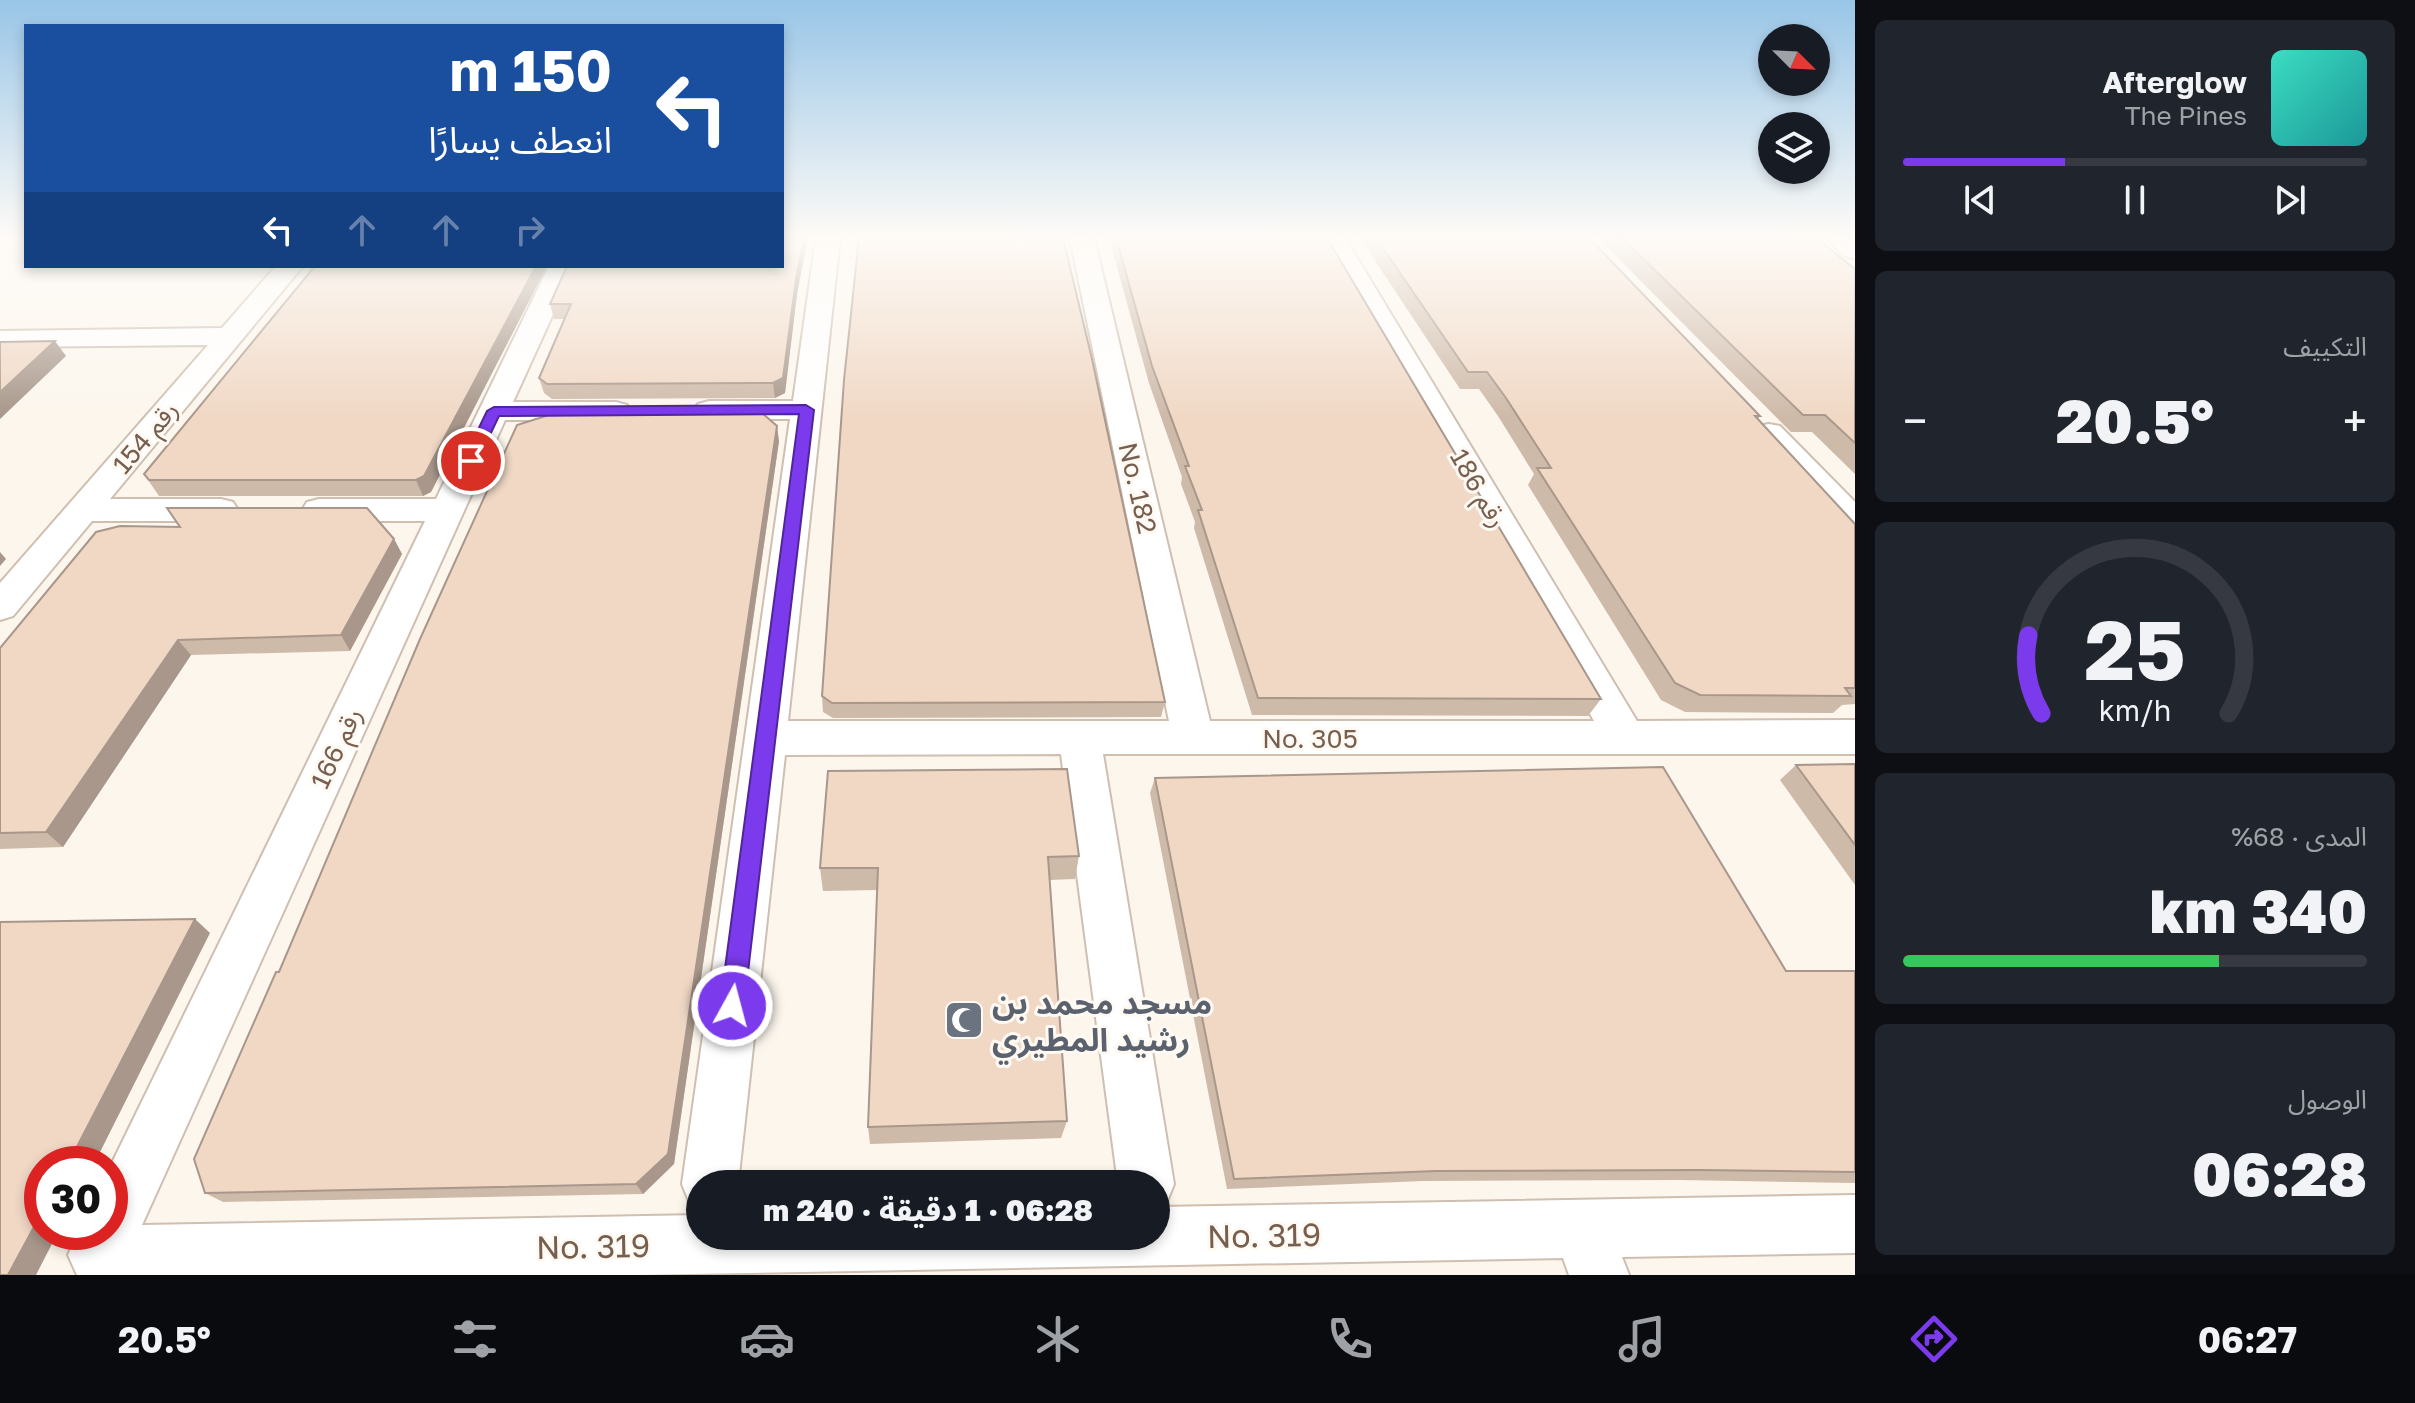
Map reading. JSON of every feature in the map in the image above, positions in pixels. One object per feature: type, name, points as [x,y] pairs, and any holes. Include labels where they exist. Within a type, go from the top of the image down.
[{"type":"street","name":"رقم 154","points":[[0,607],[263,298]]},
{"type":"street","name":"رقم 166","points":[[128,1193],[547,298]]},
{"type":"street","points":[[712,1170],[820,298]]},
{"type":"street","name":"No. 182","points":[[1095,298],[1193,738]]},
{"type":"street","name":"رقم 186","points":[[1368,298],[1625,737]]},
{"type":"street","points":[[0,339],[230,336]]},
{"type":"street","points":[[1745,408],[1855,522]]},
{"type":"street","points":[[681,410],[806,410]]},
{"type":"street","points":[[494,411],[650,411]]},
{"type":"street","points":[[83,510],[448,510]]},
{"type":"street","name":"No. 305","points":[[765,738],[1855,737]]},
{"type":"street","points":[[1080,738],[1144,1170]]},
{"type":"street","name":"No. 319","points":[[1170,1237],[1590,1252],[1855,1224]]},
{"type":"street","name":"No. 319","points":[[128,1248],[686,1240]]},
{"type":"building","points":[[289,298],[519,298],[424,476],[416,480],[149,480],[144,474]]},
{"type":"building","points":[[553,298],[794,298],[783,378],[773,383],[547,384],[539,378],[571,304],[550,304]]},
{"type":"building","points":[[853,298],[1077,298],[1165,702],[832,703],[822,696]]},
{"type":"building","points":[[1133,298],[1362,298],[1601,699],[1258,698],[1198,510],[1202,510],[1185,466],[1189,466],[1152,366]]},
{"type":"building","points":[[1417,298],[1646,298],[1760,416],[1755,416],[1855,524],[1855,688],[1845,688],[1851,696],[1700,695],[1675,683],[1537,468],[1551,468],[1506,398],[1487,372],[1468,372]]},
{"type":"building","points":[[1683,298],[1855,298],[1855,443],[1825,415],[1803,415]]},
{"type":"building","points":[[55,341],[0,392],[0,342]]},
{"type":"building","points":[[574,407],[755,407],[777,426],[668,1154],[636,1184],[205,1193],[194,1159],[276,972],[279,972],[420,639],[517,425]]},
{"type":"building","points":[[167,508],[367,508],[394,539],[341,635],[178,640],[46,832],[0,833],[0,648],[96,532],[120,526],[180,527]]},
{"type":"building","points":[[1855,764],[1855,845],[1796,765]]},
{"type":"building","points":[[1663,767],[1786,971],[1855,971],[1855,1172],[1436,1171],[1234,1179],[1155,778]]},
{"type":"building","points":[[1067,769],[1079,856],[1048,857],[1067,1121],[868,1127],[878,868],[820,868],[828,771]]},
{"type":"building","points":[[195,919],[77,1146],[24,1146],[24,1245],[8,1275],[0,1275],[0,922]]},
{"type":"place","name":"مسجد محمد بن رشيد المطيري","points":[[964,1020]]},
{"type":"route","points":[[471,461],[494,411],[806,410],[732,1006]]}]
